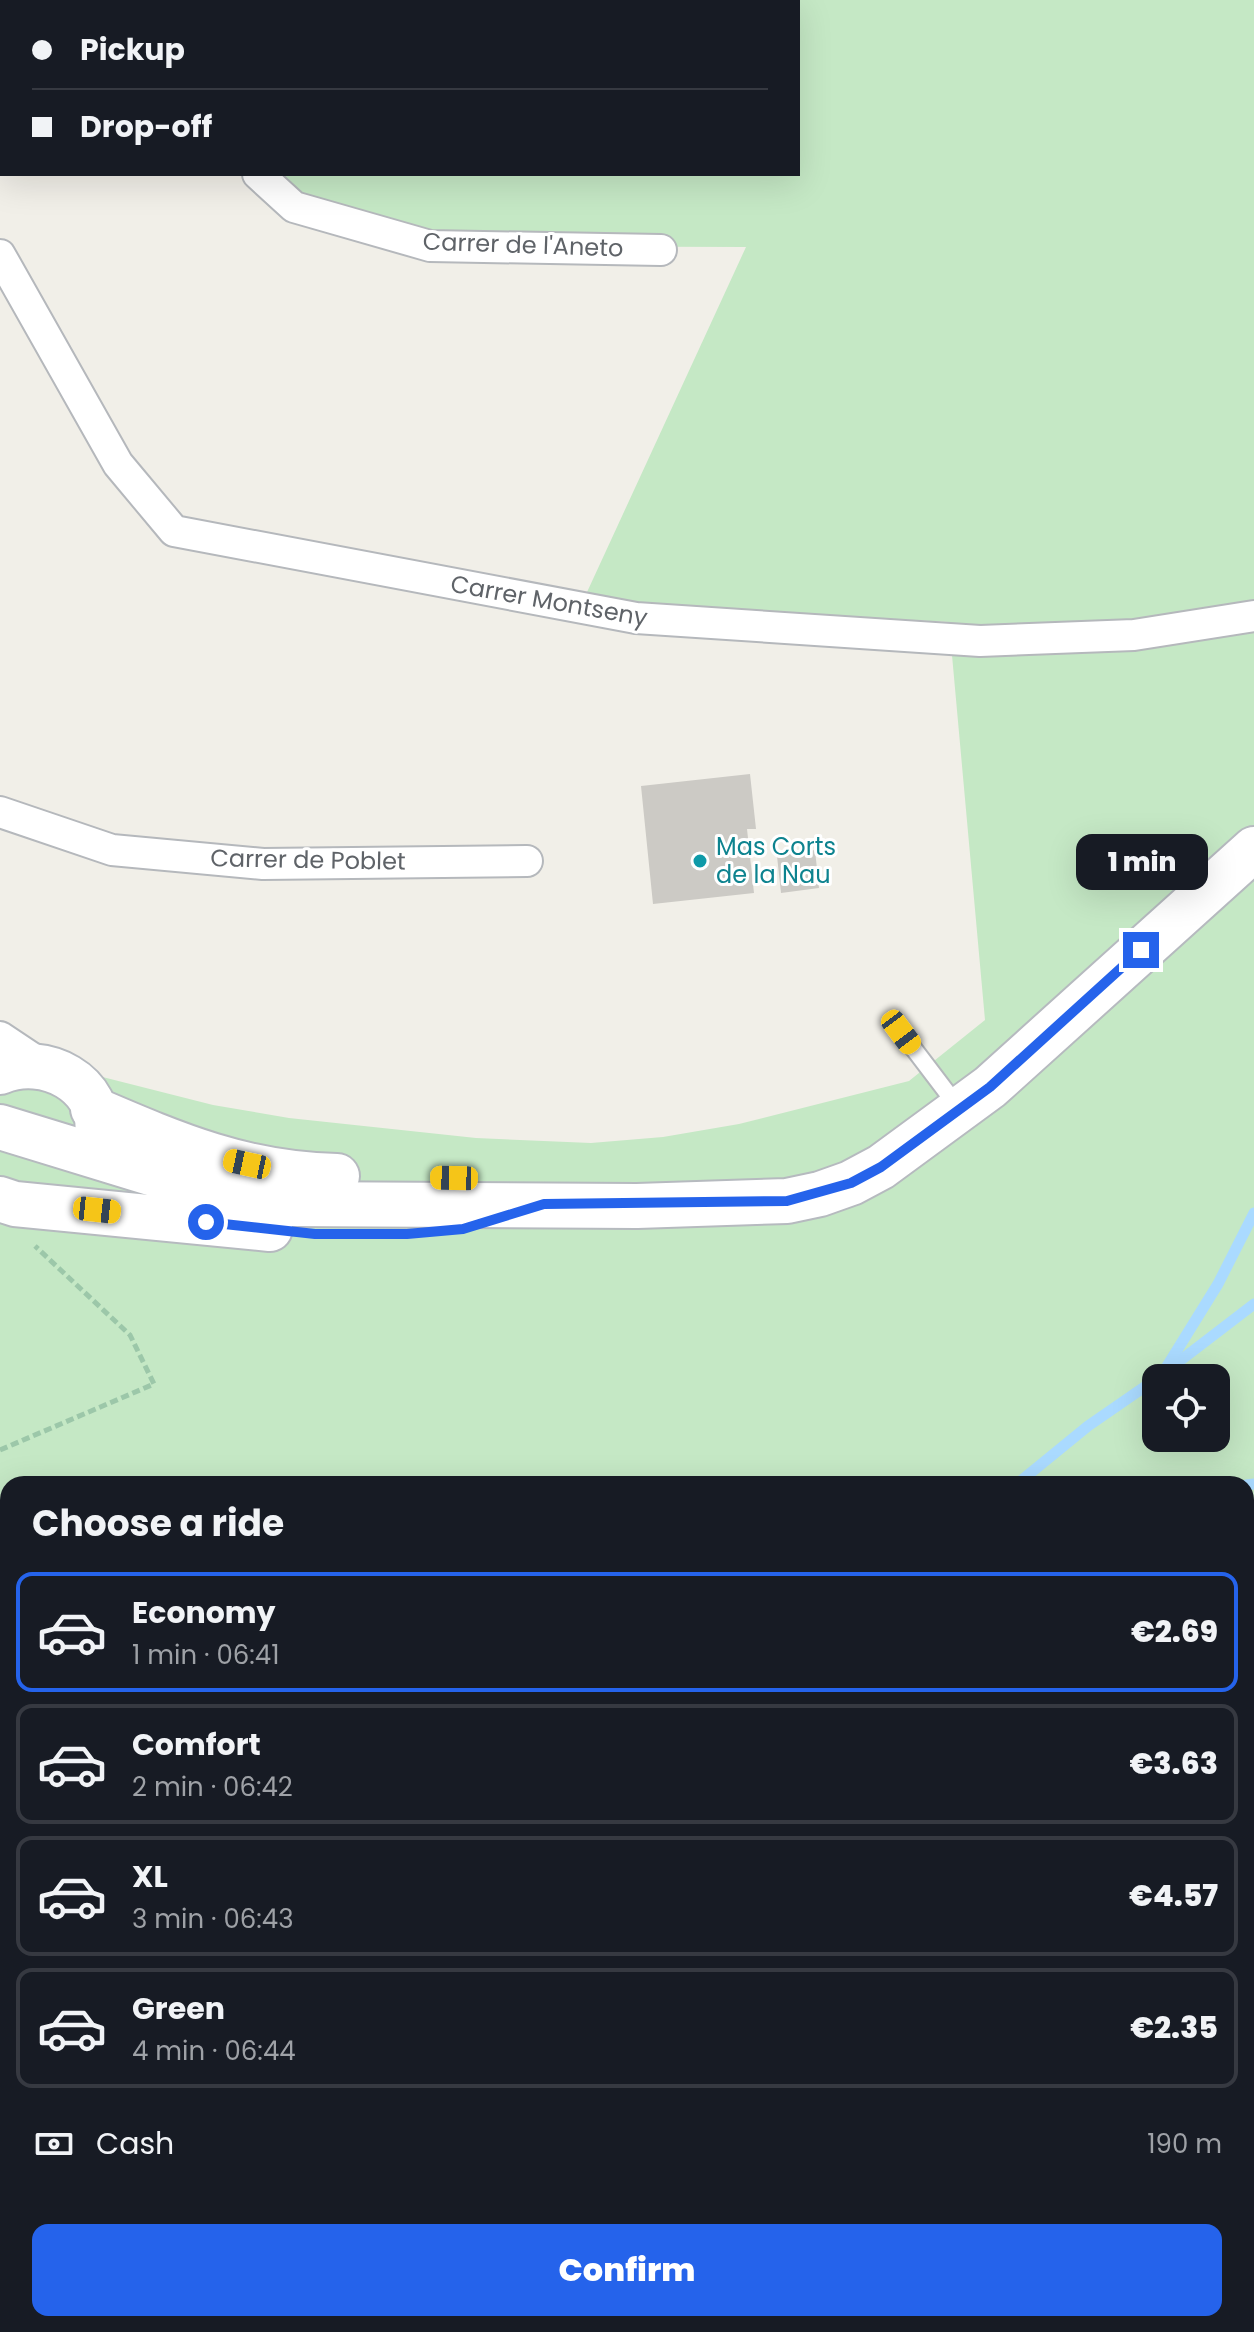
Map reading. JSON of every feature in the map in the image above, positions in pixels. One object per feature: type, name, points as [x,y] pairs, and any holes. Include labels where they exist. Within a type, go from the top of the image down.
[{"type":"street","name":"Carrer de l'Aneto","points":[[260,176],[294,207],[430,246],[661,250]]},
{"type":"street","name":"Carrer Montseny","points":[[0,255],[118,464],[174,531],[636,618],[980,641],[1134,635],[1254,616]]},
{"type":"street","name":"Carrer de Poblet","points":[[0,812],[112,850],[248,863],[527,861]]},
{"type":"street","points":[[0,1127],[209,1191],[288,1204],[787,1201],[820,1194],[851,1183],[881,1167],[990,1087],[1254,849]]},
{"type":"street","points":[[0,1037],[42,1065],[69,1075],[93,1109],[98,1127],[95,1157],[85,1178],[34,1221]]},
{"type":"street","points":[[0,1072],[42,1065]]},
{"type":"street","points":[[93,1109],[197,1153],[283,1172],[454,1178],[544,1204]]},
{"type":"street","points":[[0,1199],[15,1204],[34,1221],[331,1234],[463,1229],[544,1204]]},
{"type":"lane","points":[[901,1032],[960,1109]]},
{"type":"path","points":[[0,1450],[154,1384],[130,1335],[34,1221]]},
{"type":"green space","points":[[800,0],[1254,0],[1254,1476],[0,1476],[0,1051],[213,1105],[289,1118],[476,1138],[591,1143],[663,1137],[739,1124],[909,1081],[985,1020],[949,622],[582,603],[746,247],[430,246],[294,207],[260,176],[800,176]]},
{"type":"building","name":"Mas Corts de la Nau","points":[[750,774],[756,829],[747,829],[754,893],[653,904],[641,786]]},
{"type":"building","points":[[815,850],[819,888],[781,893],[777,856]]},
{"type":"waterway","points":[[1168,1364],[1218,1284],[1254,1213]]},
{"type":"waterway","points":[[1176,1364],[1254,1304]]},
{"type":"waterway","points":[[1027,1476],[1088,1426],[1142,1389]]},
{"type":"place","name":"Mas Corts de la Nau","points":[[700,861]]},
{"type":"route","points":[[206,1222],[315,1234],[407,1234],[463,1229],[544,1204],[637,1206],[787,1201],[820,1194],[851,1183],[881,1167],[990,1087],[1141,950]]}]
